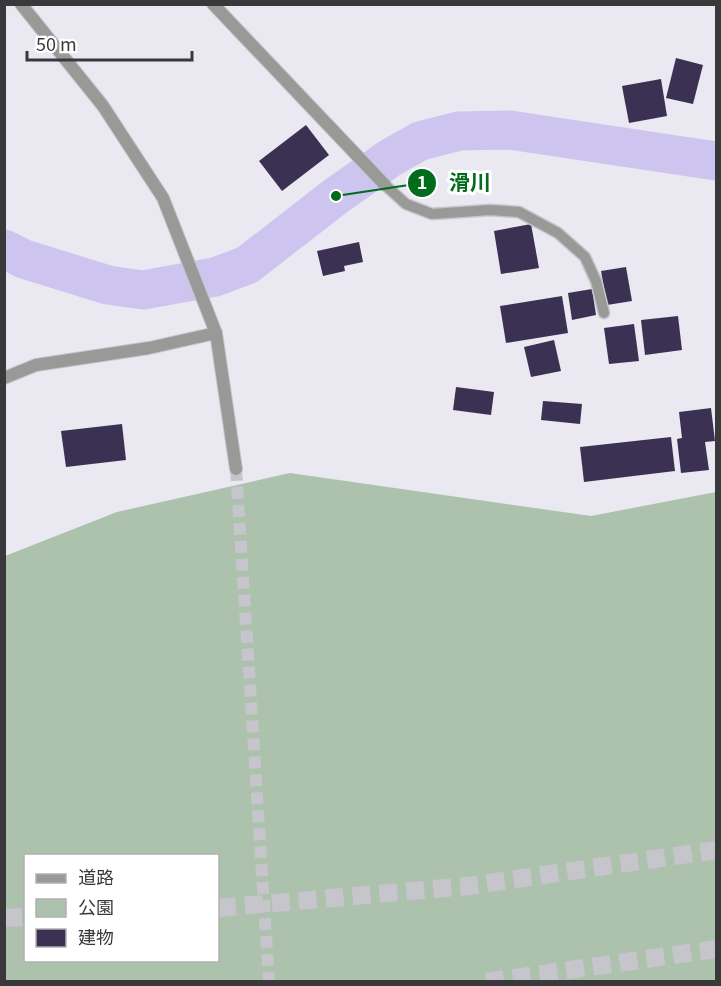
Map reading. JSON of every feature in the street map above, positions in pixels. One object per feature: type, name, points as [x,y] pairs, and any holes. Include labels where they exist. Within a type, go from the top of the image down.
[{"type":"street","points":[[21,4],[102,106],[163,198],[216,333],[236,469]]},
{"type":"street","points":[[213,4],[385,185]]},
{"type":"street","points":[[4,378],[36,365],[149,348],[216,333]]},
{"type":"lane","points":[[385,185],[406,204],[432,214],[490,210],[519,212],[558,233],[585,257],[596,281],[604,313]]},
{"type":"green space","points":[[290,473],[591,516],[716,492],[716,981],[5,981],[5,556],[117,512]]},
{"type":"building","points":[[676,58],[703,65],[693,104],[666,98]]},
{"type":"building","points":[[661,79],[667,116],[629,123],[622,86]]},
{"type":"building","points":[[306,125],[329,155],[282,191],[259,161]]},
{"type":"building","points":[[531,224],[539,268],[501,274],[494,231]]},
{"type":"building","points":[[359,242],[363,262],[344,266],[345,271],[323,276],[317,251]]},
{"type":"building","points":[[626,267],[632,301],[607,305],[601,271]]},
{"type":"building","points":[[592,289],[596,315],[572,320],[568,293]]},
{"type":"building","points":[[562,296],[568,333],[506,343],[500,306]]},
{"type":"building","points":[[678,316],[682,350],[645,355],[641,320]]},
{"type":"building","points":[[634,324],[639,361],[609,364],[604,328]]},
{"type":"building","points":[[554,340],[561,371],[531,377],[524,347]]},
{"type":"building","points":[[456,387],[494,392],[491,415],[453,410]]},
{"type":"building","points":[[543,401],[582,404],[580,424],[541,420]]},
{"type":"building","points":[[711,408],[715,441],[705,442],[709,470],[681,473],[677,439],[682,438],[679,412]]},
{"type":"building","points":[[122,424],[126,460],[66,467],[61,431]]},
{"type":"building","points":[[671,437],[675,471],[584,482],[580,447]]},
{"type":"waterway","points":[[4,249],[24,259],[108,285],[143,290],[215,277],[247,265],[336,196],[390,158],[420,141],[459,131],[510,130],[716,161]]},
{"type":"tunnel","points":[[236,469],[269,982]]},
{"type":"tunnel","points":[[219,908],[468,886],[716,850]]},
{"type":"tunnel","points":[[4,918],[24,917]]},
{"type":"tunnel","points":[[486,982],[716,949]]},
{"type":"place","name":"滑川","points":[[336,196]]}]
